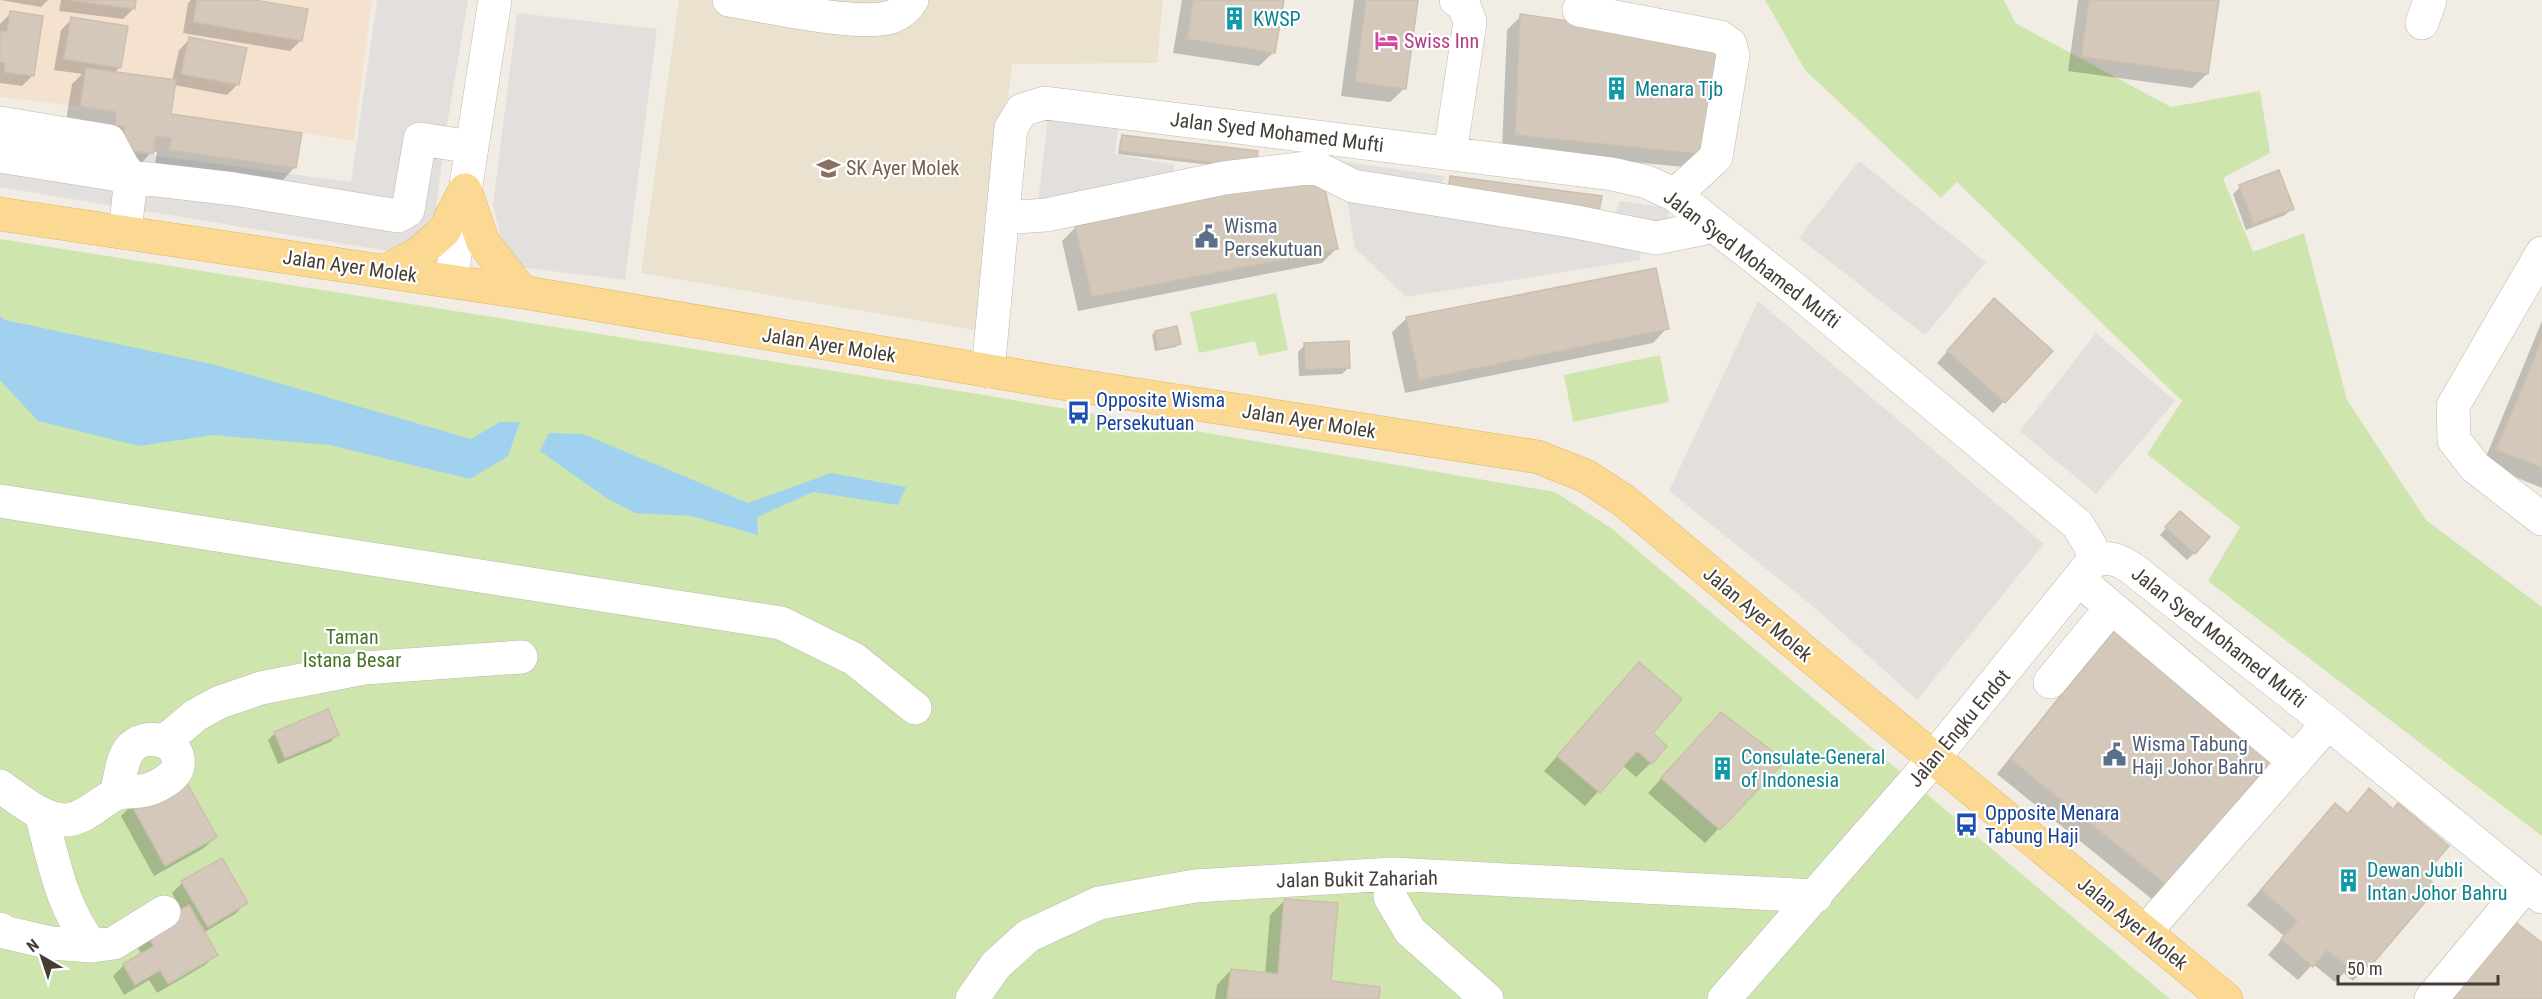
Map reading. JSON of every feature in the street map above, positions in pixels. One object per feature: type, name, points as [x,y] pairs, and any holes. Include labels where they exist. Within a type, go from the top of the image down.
[{"type":"main road","points":[[385,271],[417,254],[444,231],[465,190]]},
{"type":"main road","points":[[465,190],[483,242],[522,291]]},
{"type":"main road","name":"Jalan Ayer Molek","points":[[0,214],[522,291],[988,371],[1538,456],[1586,476],[1623,500],[2226,999]]},
{"type":"street","points":[[451,281],[495,0]]},
{"type":"street","points":[[729,0],[780,9],[872,20],[892,17],[907,8],[912,0]]},
{"type":"street","points":[[1450,154],[1470,22],[1463,3],[1456,0]]},
{"type":"street","points":[[1579,10],[1720,37],[1730,44],[1733,55],[1716,157],[1675,195]]},
{"type":"street","name":"Jalan Syed Mohamed Mufti","points":[[988,371],[1011,128],[1022,110],[1045,103],[1612,174],[1647,182],[1675,195],[1864,346],[2078,524],[2090,545],[2086,570]]},
{"type":"street","points":[[0,123],[109,141],[131,177],[125,233]]},
{"type":"street","points":[[0,156],[131,177],[234,189],[398,216],[408,210],[420,139],[472,147]]},
{"type":"street","points":[[1002,218],[1047,215],[1224,178],[1316,167],[1353,186],[1571,221],[1656,238],[1714,226]]},
{"type":"street","points":[[2542,253],[2453,406],[2454,440],[2475,467],[2542,519]]},
{"type":"street","points":[[0,501],[782,623],[854,659],[915,708]]},
{"type":"street","name":"Jalan Syed Mohamed Mufti","points":[[2086,570],[2104,557],[2121,560],[2328,723],[2534,891]]},
{"type":"street","points":[[2086,570],[2111,608],[2295,762]]},
{"type":"street","name":"Jalan Engku Endot","points":[[1724,999],[1934,759],[2086,570]]},
{"type":"street","points":[[2050,682],[2111,608]]},
{"type":"street","points":[[0,786],[41,813],[66,820],[89,811],[116,794],[125,757],[130,749],[146,739],[165,741],[196,715],[220,702],[261,688],[364,668],[521,657]]},
{"type":"street","points":[[2145,932],[2328,723]]},
{"type":"street","points":[[41,813],[57,876],[83,934],[92,946]]},
{"type":"street","points":[[1393,874],[1390,897],[1410,931],[1487,999]]},
{"type":"street","name":"Jalan Bukit Zahariah","points":[[972,999],[996,965],[1028,936],[1099,903],[1195,886],[1393,874],[1816,896]]},
{"type":"street","points":[[2431,999],[2534,891]]},
{"type":"street","points":[[0,929],[51,944],[92,946],[114,943],[164,912]]},
{"type":"shaded area","points":[[0,0],[372,0],[354,141],[0,97]]},
{"type":"shaded area","points":[[377,0],[468,0],[444,143],[436,211],[416,237],[388,251],[0,187],[0,111],[106,149],[351,182]]},
{"type":"shaded area","name":"SK Ayer Molek","points":[[679,0],[1163,0],[1157,63],[1012,64],[981,331],[641,273]]},
{"type":"shaded area","points":[[517,13],[657,29],[625,280],[519,267],[501,238],[493,205]]},
{"type":"shaded area","points":[[1048,117],[1118,128],[1115,154],[1174,165],[1171,185],[1037,211]]},
{"type":"shaded area","points":[[1319,158],[1444,176],[1441,193],[1613,220],[1620,201],[1669,208],[1667,224],[1639,224],[1640,260],[1406,297],[1355,248],[1346,193]]},
{"type":"shaded area","points":[[1859,161],[1986,262],[1925,335],[1799,238]]},
{"type":"shaded area","points":[[1758,301],[2044,544],[1917,700],[1815,608],[1669,491]]},
{"type":"shaded area","points":[[2096,333],[2175,401],[2096,494],[2020,431]]},
{"type":"green space","points":[[1765,0],[2004,0],[2015,23],[2171,107],[2260,91],[2270,153],[2223,178],[2253,252],[2304,233],[2347,400],[2426,520],[2542,607],[2542,836],[2208,581],[2240,527],[2147,454],[2182,401],[1957,182],[1941,198],[1805,70]]},
{"type":"green space","name":"Taman Istana Besar","points":[[0,239],[978,394],[1555,492],[1611,528],[2170,999],[0,999]]},
{"type":"green space","points":[[1276,293],[1288,350],[1259,356],[1255,341],[1199,353],[1190,312]]},
{"type":"green space","points":[[1660,355],[1669,402],[1573,422],[1564,375]]},
{"type":"water","points":[[0,316],[5,320],[216,365],[471,439],[500,422],[520,422],[508,456],[470,479],[330,445],[213,435],[139,446],[38,421],[0,380]]},
{"type":"water","points":[[549,433],[583,434],[748,503],[831,473],[906,487],[898,505],[813,492],[757,517],[758,535],[691,516],[635,513],[608,499],[540,451]]},
{"type":"building","points":[[69,0],[136,0],[135,9]]},
{"type":"building","points":[[197,0],[254,0],[308,9],[302,41],[193,22]]},
{"type":"building","name":"KWSP","points":[[1193,0],[1284,0],[1275,53],[1187,39]]},
{"type":"building","name":"Swiss Inn","points":[[1366,0],[1418,0],[1406,89],[1355,82]]},
{"type":"building","points":[[2089,0],[2219,0],[2208,74],[2081,57]]},
{"type":"building","points":[[10,11],[43,16],[34,76],[4,72],[5,63],[0,62],[0,31],[7,32]]},
{"type":"building","name":"Menara Tjb","points":[[1520,14],[1721,44],[1710,155],[1515,135]]},
{"type":"building","points":[[71,17],[128,26],[121,68],[64,59]]},
{"type":"building","points":[[189,37],[247,48],[239,85],[181,74]]},
{"type":"building","points":[[86,68],[176,80],[171,114],[302,133],[296,168],[169,150],[171,138],[156,136],[153,154],[122,149],[125,127],[115,125],[116,112],[80,106]]},
{"type":"building","points":[[1122,135],[1258,151],[1256,168],[1120,151]]},
{"type":"building","points":[[2279,170],[2294,209],[2253,224],[2239,185]]},
{"type":"building","name":"Wisma Persekutuan","points":[[1321,171],[1338,249],[1092,297],[1075,226]]},
{"type":"building","points":[[1450,176],[1602,196],[1599,212],[1448,191]]},
{"type":"building","points":[[1656,268],[1669,329],[1419,380],[1406,317]]},
{"type":"building","points":[[1994,298],[2053,351],[2005,403],[1947,351]]},
{"type":"building","points":[[1177,326],[1181,344],[1158,349],[1155,331]]},
{"type":"building","points":[[2542,339],[2542,468],[2496,450]]},
{"type":"building","points":[[2542,339],[2542,468],[2496,450]]},
{"type":"building","points":[[1349,341],[1350,368],[1305,370],[1304,343]]},
{"type":"building","points":[[2180,511],[2210,537],[2195,554],[2165,527]]},
{"type":"building","points":[[2117,627],[2275,755],[2169,887],[2010,759]]},
{"type":"building","points":[[1639,662],[1682,699],[1653,733],[1667,746],[1652,764],[1637,751],[1600,793],[1557,756]]},
{"type":"building","points":[[328,709],[339,735],[285,758],[274,732]]},
{"type":"building","name":"Consulate-General of Indonesia","points":[[1721,712],[1785,761],[1720,830],[1661,778]]},
{"type":"building","points":[[183,776],[217,837],[165,866],[131,804]]},
{"type":"building","name":"Dewan Jubli Intan Johor Bahru","points":[[2369,788],[2393,809],[2398,803],[2449,846],[2424,875],[2438,887],[2369,968],[2358,959],[2350,969],[2327,950],[2313,967],[2281,939],[2297,921],[2261,890],[2335,803],[2348,814]]},
{"type":"building","points":[[222,858],[248,903],[208,927],[181,881]]},
{"type":"building","points":[[1284,899],[1338,903],[1331,981],[1380,987],[1379,999],[1227,999],[1231,969],[1278,974]]},
{"type":"building","points":[[189,905],[218,955],[168,984],[160,970],[135,985],[123,964],[154,946],[145,931]]},
{"type":"building","points":[[2509,917],[2542,943],[2542,999],[2442,999]]},
{"type":"place","name":"KWSP","points":[[1235,19]]},
{"type":"place","name":"Swiss Inn","points":[[1386,41]]},
{"type":"place","name":"Menara Tjb","points":[[1617,89]]},
{"type":"place","name":"SK Ayer Molek","points":[[828,168]]},
{"type":"place","name":"Wisma Persekutuan","points":[[1206,237]]},
{"type":"place","name":"Opposite Wisma Persekutuan","points":[[1078,412]]},
{"type":"place","name":"Wisma Tabung Haji Johor Bahru","points":[[2114,755]]},
{"type":"place","name":"Consulate-General of Indonesia","points":[[1723,769]]},
{"type":"place","name":"Opposite Menara Tabung Haji","points":[[1967,824]]},
{"type":"place","name":"Dewan Jubli Intan Johor Bahru","points":[[2349,881]]}]
